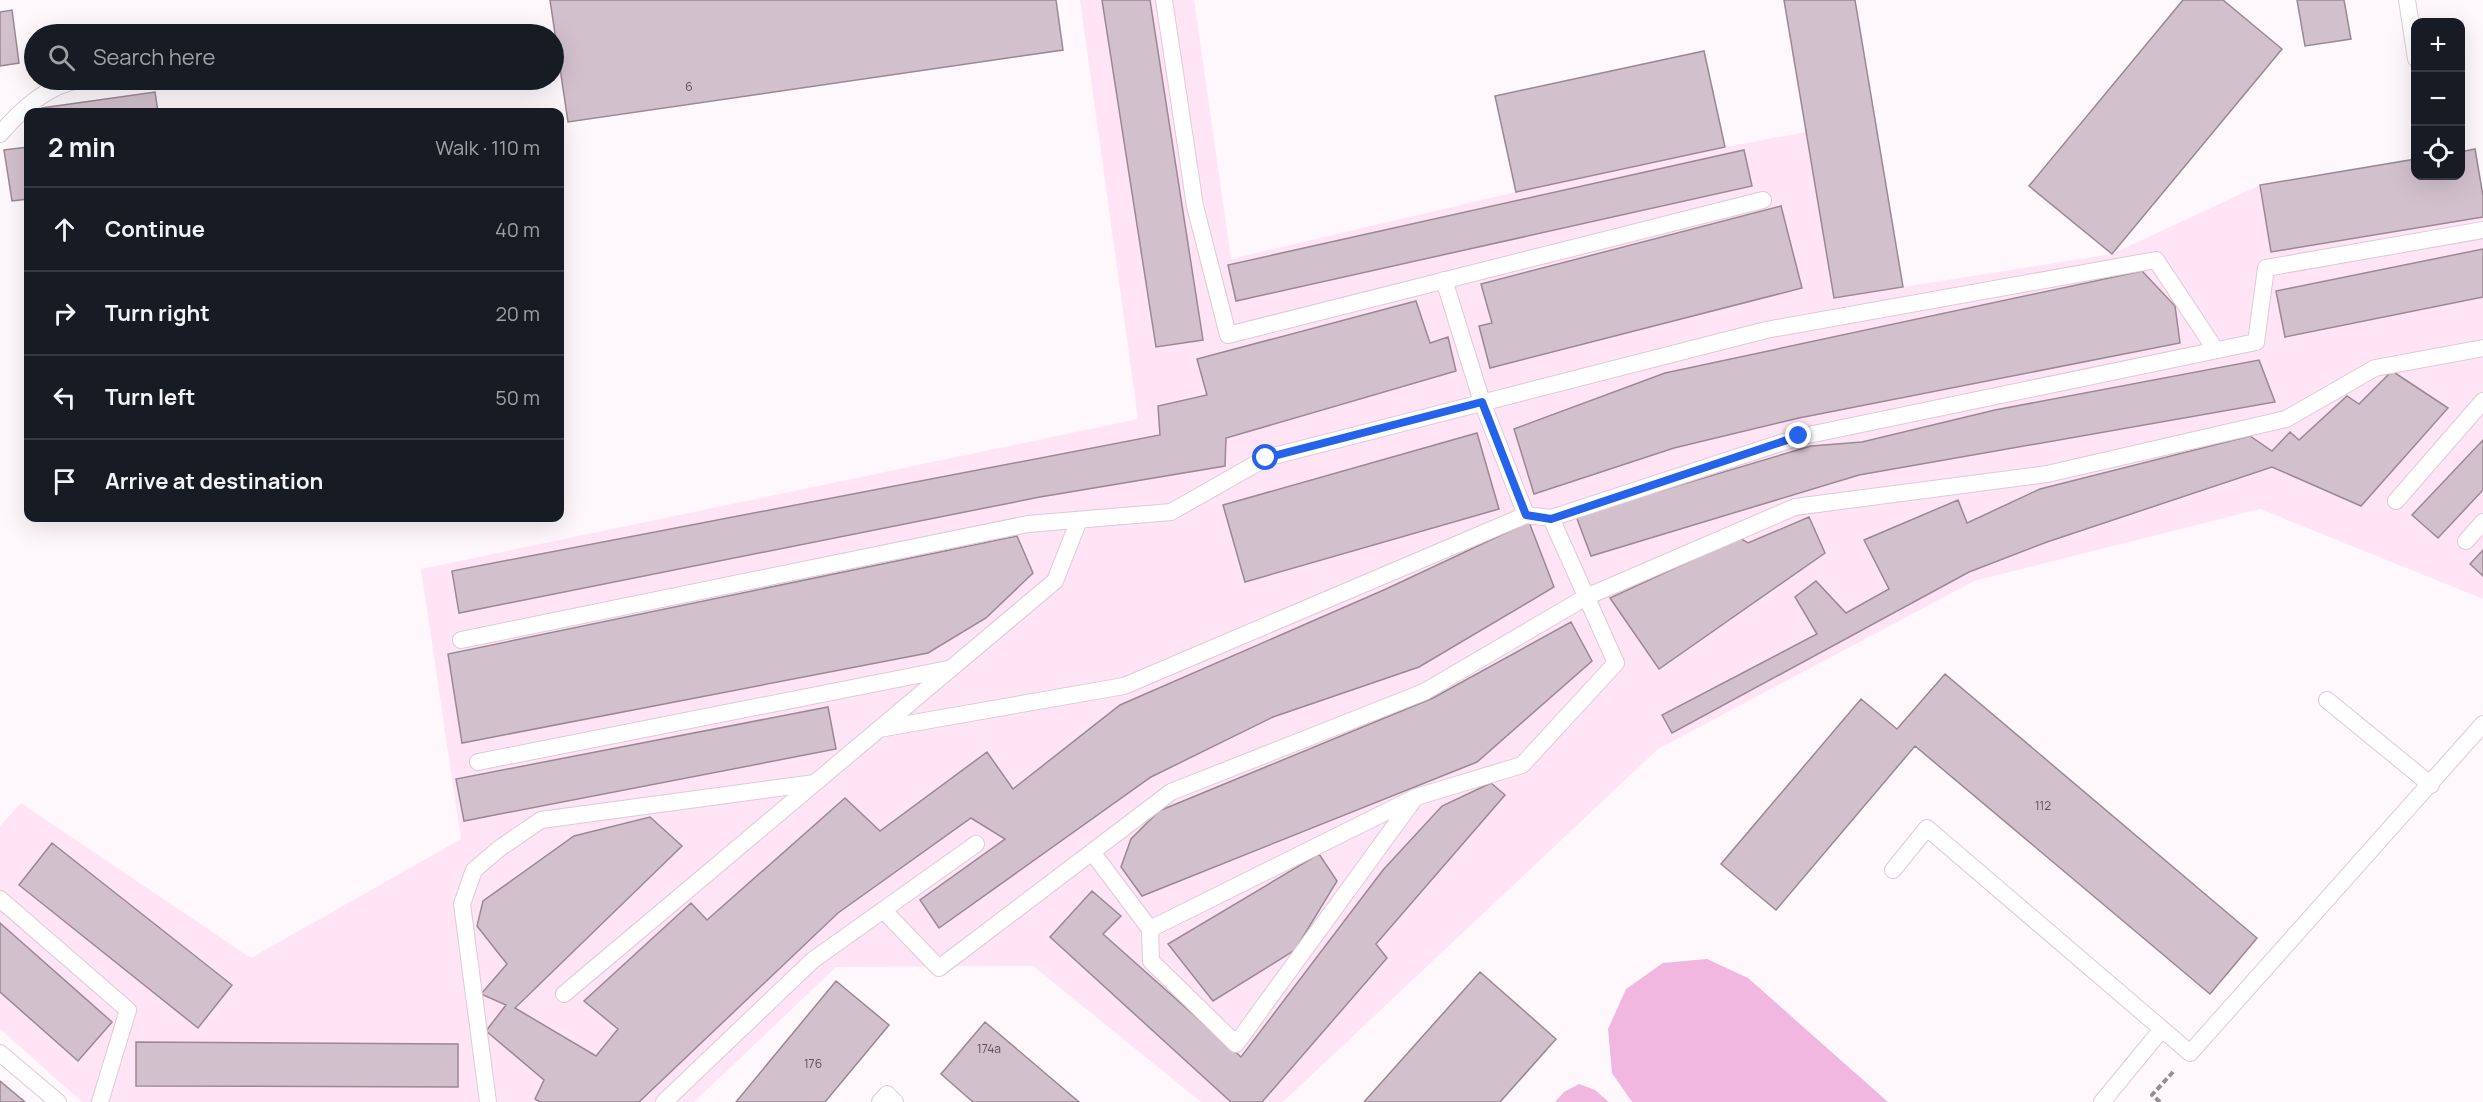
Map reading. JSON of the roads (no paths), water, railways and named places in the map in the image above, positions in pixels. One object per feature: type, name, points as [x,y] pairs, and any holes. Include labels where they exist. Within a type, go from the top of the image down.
[{"type":"lane","points":[[1164,0],[1195,206],[1228,335],[1763,200]]},
{"type":"lane","points":[[2407,0],[2411,30]]},
{"type":"lane","points":[[0,134],[25,106],[53,90]]},
{"type":"lane","points":[[879,729],[1124,686],[1526,515],[1551,519],[1799,436],[2256,342],[2266,268],[2483,230]]},
{"type":"lane","points":[[461,639],[1028,524],[1171,512],[1266,458],[1482,402],[1766,330],[2156,260],[2215,349]]},
{"type":"lane","points":[[1444,280],[1482,402],[1526,515]]},
{"type":"lane","points":[[884,911],[939,968],[1171,792],[1424,692],[1586,597],[1795,507],[2048,474],[2286,419],[2375,368],[2483,348]]},
{"type":"lane","points":[[2396,501],[2483,401]]},
{"type":"lane","points":[[1150,929],[1416,796],[1522,765],[1616,663],[1551,519]]},
{"type":"lane","points":[[564,994],[1055,580],[1079,520]]},
{"type":"lane","points":[[2466,541],[2483,522]]},
{"type":"lane","points":[[478,762],[952,668]]},
{"type":"lane","points":[[2327,700],[2431,785]]},
{"type":"lane","points":[[1893,870],[1927,828],[2190,1053],[2483,724]]},
{"type":"lane","points":[[488,1102],[462,904],[474,870],[500,848],[541,820],[815,783]]},
{"type":"lane","points":[[1092,852],[1150,929],[1151,961],[1236,1044],[1416,796]]},
{"type":"lane","points":[[664,1102],[813,960],[976,844]]},
{"type":"lane","points":[[0,899],[128,1010],[100,1102]]},
{"type":"lane","points":[[2102,1102],[2162,1029]]},
{"type":"lane","points":[[0,1053],[58,1102]]},
{"type":"lane","points":[[880,1102],[886,1094],[896,1102]]}]
